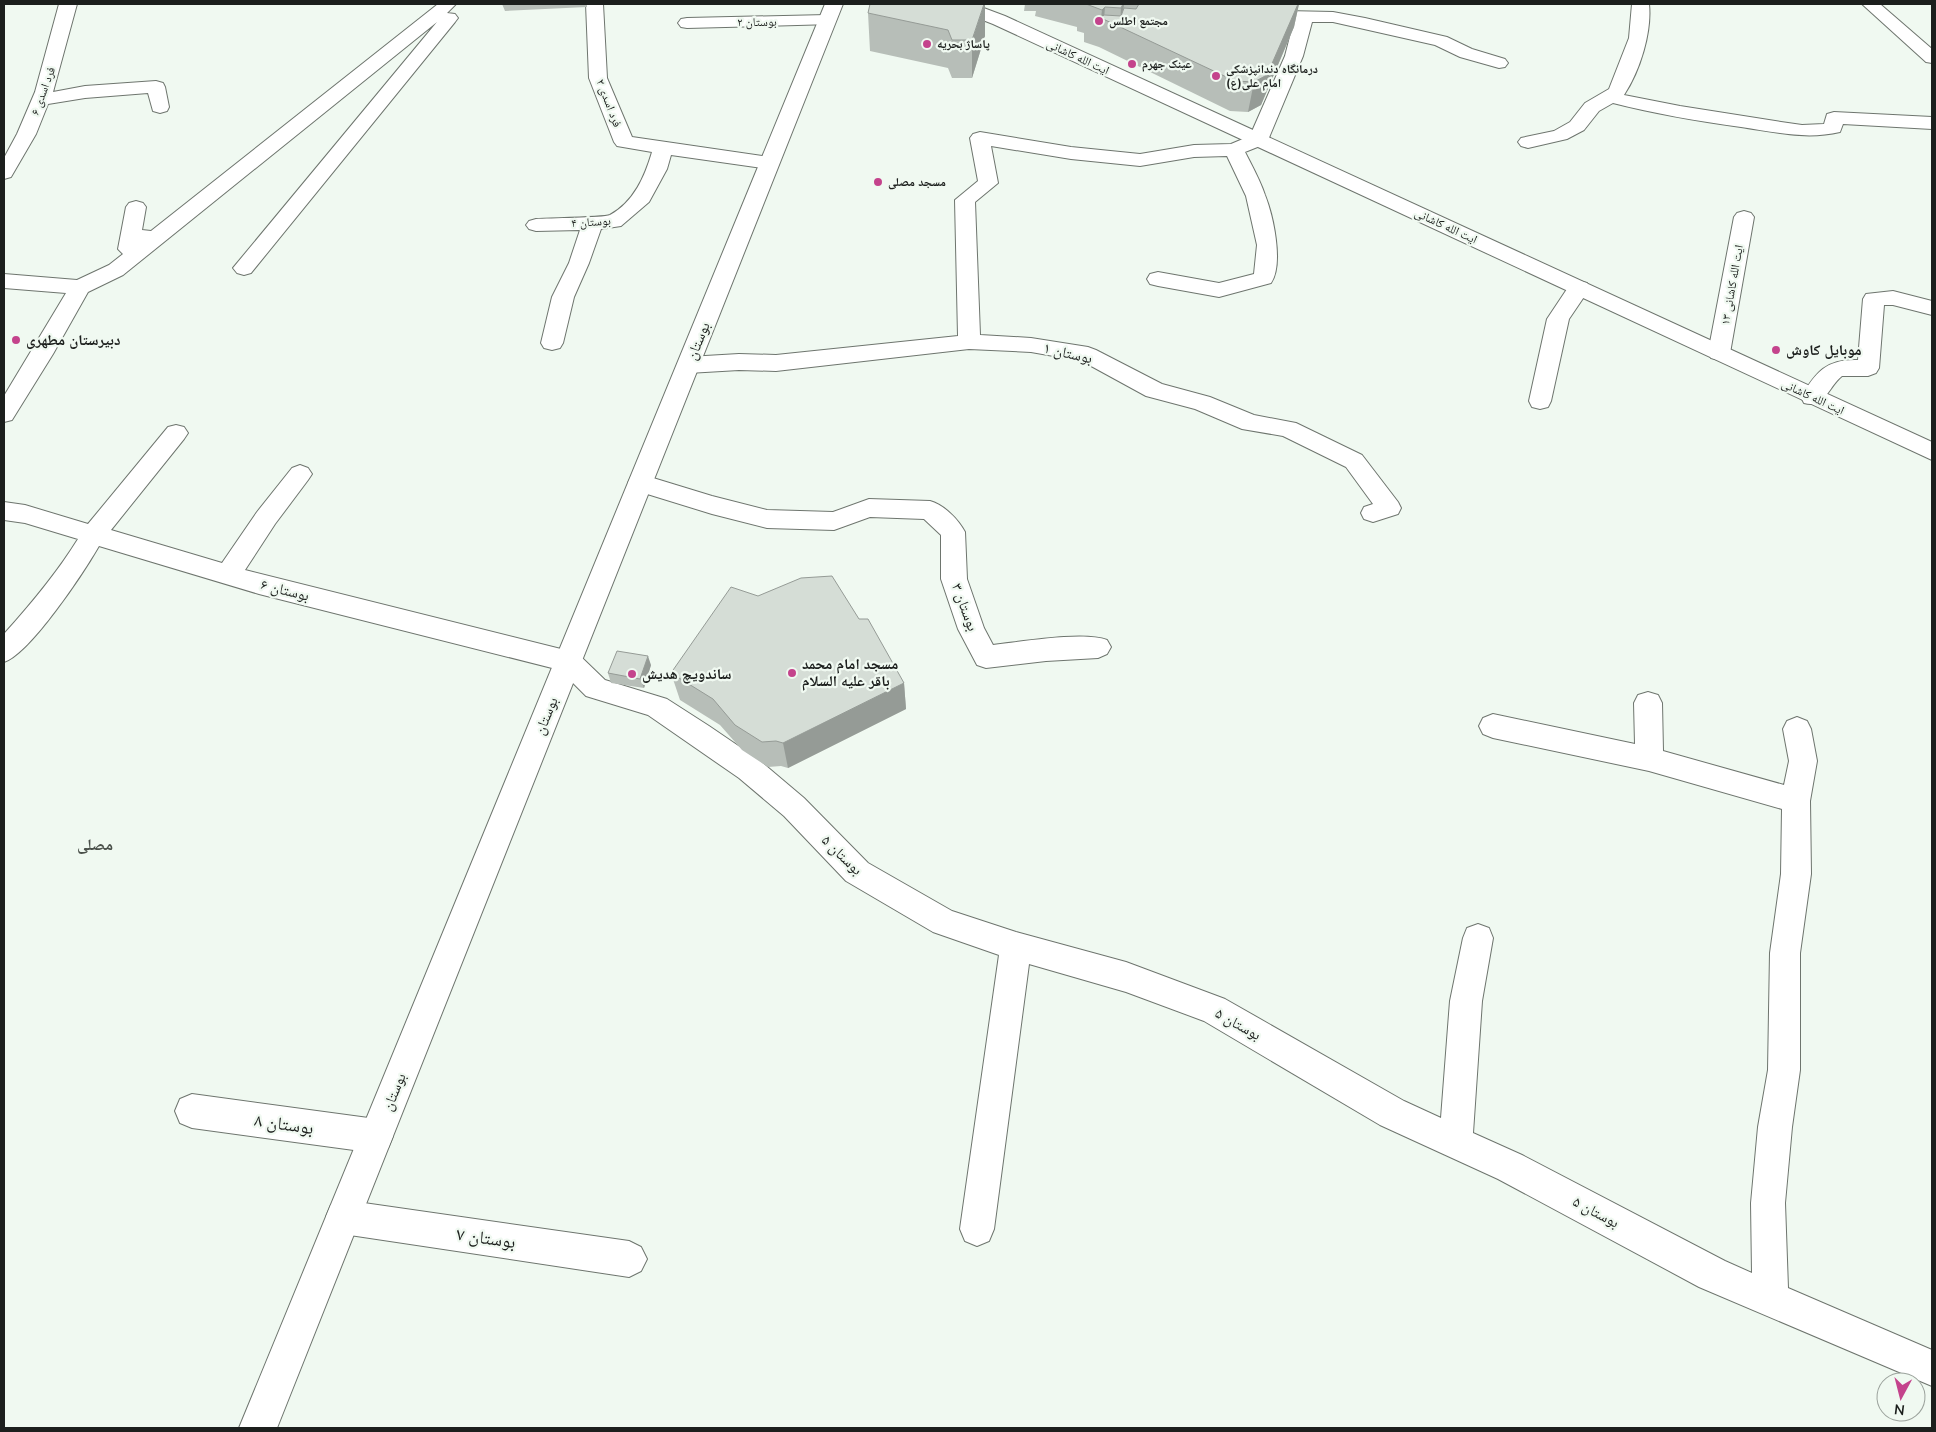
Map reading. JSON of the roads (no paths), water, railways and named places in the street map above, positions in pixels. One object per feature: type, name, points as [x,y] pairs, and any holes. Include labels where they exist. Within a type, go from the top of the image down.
[{"type":"street","name":"فرد اسدی ۶","points":[[4,173],[20,149],[40,100],[57,50],[68,4]]},
{"type":"street","points":[[136,207],[128,249],[448,4]]},
{"type":"street","points":[[4,281],[80,287],[116,270],[448,4]]},
{"type":"street","points":[[244,268],[461,4]]},
{"type":"street","name":"فرد اسدی ۲","points":[[594,4],[598,78],[624,142],[663,148]]},
{"type":"street","name":"ایت الله کاشانی","points":[[958,4],[999,20],[1932,452]]},
{"type":"street","points":[[1528,142],[1560,135],[1576,126],[1592,106],[1617,92],[1636,47],[1642,19],[1641,4]]},
{"type":"street","points":[[1870,4],[1932,58]]},
{"type":"street","points":[[969,342],[965,200],[988,183],[980,138],[1072,154],[1140,160],[1194,151],[1234,150],[1258,140],[1294,56],[1303,22],[1280,10]]},
{"type":"street","points":[[1280,10],[1365,23],[1441,41],[1466,53],[1499,63]]},
{"type":"street","name":"بوستان ۲","points":[[687,23],[830,12]]},
{"type":"street","name":"بوستان","points":[[258,1428],[830,12]]},
{"type":"street","points":[[40,100],[85,92],[156,87],[160,107]]},
{"type":"street","points":[[1611,97],[1656,109],[1792,129],[1822,131],[1833,128],[1834,118],[1932,123]]},
{"type":"street","points":[[4,134],[26,132]]},
{"type":"street","points":[[663,148],[769,163]]},
{"type":"street","name":"بوستان ۴","points":[[536,225],[614,222],[642,198],[657,169],[663,148]]},
{"type":"street","points":[[1158,279],[1219,290],[1264,278],[1267,245],[1256,196],[1234,150]]},
{"type":"street","name":"ایت الله کاشانی ۱۳","points":[[1719,353],[1744,217]]},
{"type":"street","points":[[552,343],[562,297],[579,263],[593,223]]},
{"type":"street","points":[[4,414],[42,354],[80,287]]},
{"type":"street","points":[[1540,401],[1558,319],[1579,288]]},
{"type":"street","points":[[1812,397],[1831,372],[1842,366],[1868,368],[1874,299],[1893,298],[1932,308]]},
{"type":"street","name":"بوستان ۱","points":[[688,365],[739,362],[776,363],[969,342],[1031,345],[1088,355],[1154,390],[1202,403],[1250,423],[1288,429],[1354,461],[1388,508],[1373,513]]},
{"type":"street","points":[[4,652],[39,613],[75,565],[93,535],[176,433]]},
{"type":"street","points":[[228,575],[266,518],[300,474]]},
{"type":"street","name":"بوستان ۳","points":[[640,483],[712,505],[767,519],[834,521],[869,508],[930,510],[953,532],[954,579],[971,630],[986,657],[1098,647]]},
{"type":"street","name":"بوستان ۶","points":[[4,512],[25,514],[228,575],[568,660]]},
{"type":"street","name":"بوستان ۵","points":[[568,660],[596,688],[657,707],[749,769],[794,807],[856,872],[944,922],[1016,946],[1126,977],[1214,1010],[1392,1113],[1510,1167],[1712,1274],[1932,1368]]},
{"type":"street","points":[[1648,703],[1649,759]]},
{"type":"street","points":[[1493,726],[1649,759],[1796,801]]},
{"type":"street","points":[[1770,1298],[1768,1203],[1775,1127],[1784,1070],[1785,953],[1796,874],[1796,801],[1803,760],[1797,728]]},
{"type":"street","points":[[1456,1142],[1466,1001],[1478,938]]},
{"type":"street","points":[[977,1229],[1016,946]]},
{"type":"street","name":"بوستان ۸","points":[[192,1111],[376,1136]]},
{"type":"street","name":"بوستان ۷","points":[[343,1217],[629,1259]]},
{"type":"place","name":"مجتمع اطلس","points":[[1099,21]]},
{"type":"place","name":"پاساژ بحریه","points":[[927,44]]},
{"type":"place","name":"عینک جهرم","points":[[1132,64]]},
{"type":"place","name":"درمانگاه دندانپزشکی امام علی(ع)","points":[[1216,76]]},
{"type":"place","name":"مسجد مصلی","points":[[878,182]]},
{"type":"place","name":"دبیرستان مطهری","points":[[16,340]]},
{"type":"place","name":"موبایل کاوش","points":[[1776,350]]},
{"type":"place","name":"مسجد امام محمد باقر علیه السلام","points":[[792,673]]},
{"type":"place","name":"ساندویچ هدیش","points":[[632,674]]},
{"type":"district","name":"مصلی","points":[[95,845]]}]
